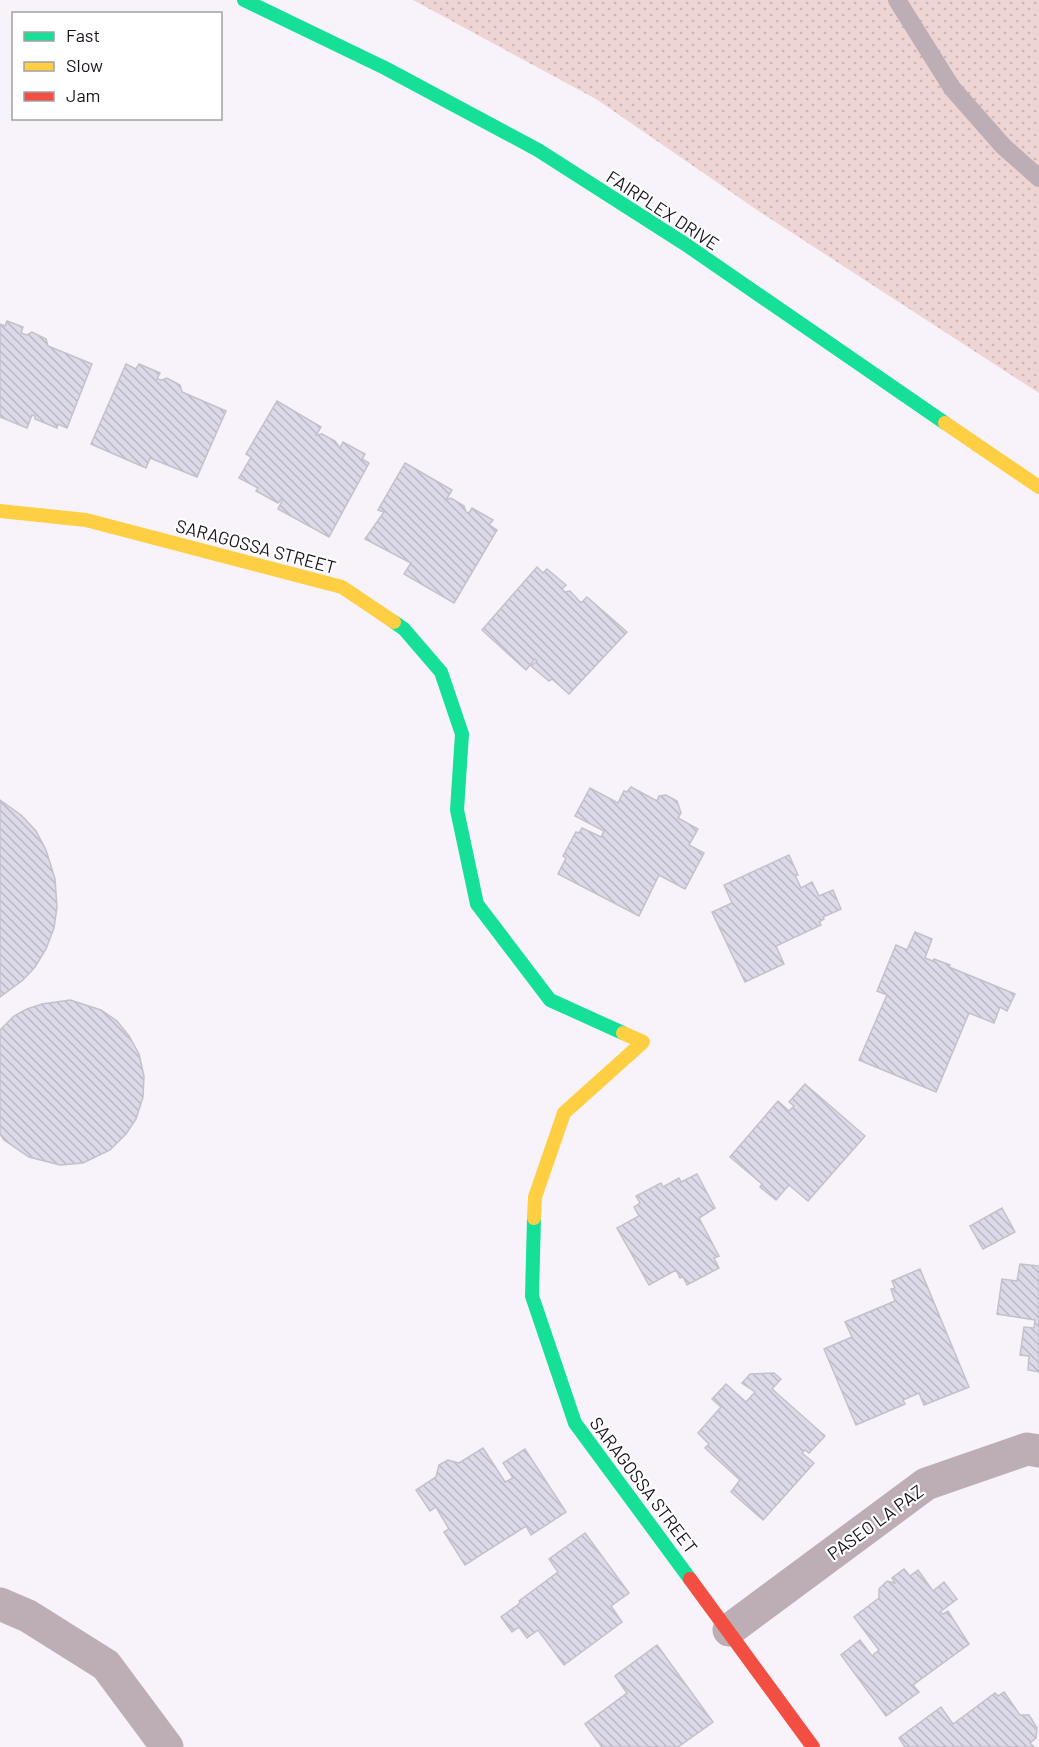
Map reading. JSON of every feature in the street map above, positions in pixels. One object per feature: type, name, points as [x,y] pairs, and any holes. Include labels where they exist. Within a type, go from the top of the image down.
[{"type":"street","name":"FAIRPLEX DRIVE","points":[[244,0],[385,68],[538,150],[685,244],[1039,488]]},
{"type":"street","name":"SARAGOSSA STREET","points":[[0,511],[86,520],[342,587],[404,629],[441,672],[462,734],[456,810],[477,904],[550,1000],[643,1042],[564,1113],[535,1197],[532,1296],[575,1423],[813,1747]]},
{"type":"street","name":"PASEO LA PAZ","points":[[729,1630],[926,1484],[1027,1449],[1039,1451]]},
{"type":"street","points":[[0,1604],[28,1616],[106,1665],[167,1747]]},
{"type":"lane","points":[[897,0],[952,88],[1003,146],[1039,178]]},
{"type":"shaded area","points":[[413,0],[1039,0],[1039,393],[760,212],[596,99]]},
{"type":"building","points":[[7,321],[23,327],[21,333],[27,335],[32,332],[46,339],[48,346],[92,364],[67,428],[58,424],[57,428],[35,419],[32,415],[27,428],[0,417],[0,324],[5,326]]},
{"type":"building","points":[[126,364],[136,369],[139,364],[160,373],[157,379],[167,378],[180,385],[182,392],[226,411],[197,477],[150,458],[146,468],[91,444]]},
{"type":"building","points":[[277,401],[321,427],[316,435],[322,434],[335,441],[340,448],[343,442],[365,454],[362,459],[369,463],[329,537],[278,509],[282,498],[278,503],[256,491],[258,488],[239,478],[251,457],[246,454]]},
{"type":"building","points":[[405,463],[452,490],[446,500],[451,498],[464,506],[466,512],[469,513],[472,508],[493,520],[489,525],[497,530],[454,603],[404,574],[411,563],[365,539],[384,512],[378,510]]},
{"type":"building","points":[[537,567],[543,573],[547,569],[566,585],[562,589],[565,592],[570,591],[581,603],[587,597],[627,632],[569,694],[552,679],[549,681],[531,666],[537,661],[535,659],[526,670],[482,630]]},
{"type":"building","points":[[631,787],[657,801],[659,796],[666,795],[677,801],[681,813],[678,818],[698,829],[689,845],[704,853],[685,889],[659,875],[639,916],[558,874],[566,858],[563,856],[576,832],[579,833],[582,828],[601,837],[604,831],[575,816],[590,788],[618,803],[624,791],[627,792]]},
{"type":"building","points":[[0,800],[21,815],[36,831],[46,850],[55,879],[57,907],[54,928],[46,949],[35,967],[23,980],[0,997]]},
{"type":"building","points":[[789,855],[801,888],[812,882],[819,896],[833,890],[841,909],[823,917],[824,919],[819,922],[821,925],[776,946],[784,964],[745,982],[712,912],[732,903],[724,885]]},
{"type":"building","points":[[915,932],[932,939],[925,958],[950,965],[949,967],[1015,994],[1007,1011],[1000,1007],[994,1023],[969,1013],[936,1092],[859,1060],[887,995],[877,991],[896,945],[907,950]]},
{"type":"building","points":[[70,1000],[101,1010],[117,1021],[129,1036],[139,1054],[144,1076],[143,1097],[136,1119],[126,1134],[110,1150],[83,1163],[60,1165],[29,1157],[4,1140],[0,1134],[0,1030],[14,1016],[27,1009],[42,1004]]},
{"type":"building","points":[[805,1084],[865,1136],[808,1201],[789,1185],[776,1200],[760,1187],[762,1184],[730,1157],[778,1101],[789,1111],[794,1106],[789,1102]]},
{"type":"building","points":[[697,1174],[715,1208],[699,1218],[719,1256],[714,1258],[719,1268],[687,1285],[676,1270],[649,1285],[617,1228],[639,1216],[634,1207],[640,1203],[636,1196],[661,1183],[663,1187],[679,1178],[681,1182]]},
{"type":"building","points":[[1002,1208],[1015,1232],[983,1249],[970,1226]]},
{"type":"building","points":[[1020,1264],[1039,1266],[1039,1372],[1028,1370],[1029,1356],[1020,1355],[1024,1327],[1034,1328],[1035,1320],[997,1314],[1002,1279],[1017,1281]]},
{"type":"building","points":[[920,1269],[969,1387],[924,1405],[919,1393],[903,1400],[905,1404],[856,1425],[824,1349],[852,1337],[845,1322],[895,1301],[891,1289],[895,1288],[892,1281]]},
{"type":"building","points":[[774,1373],[781,1379],[772,1389],[825,1436],[809,1453],[805,1450],[802,1453],[814,1463],[763,1520],[731,1492],[740,1480],[705,1448],[709,1444],[698,1433],[721,1407],[712,1399],[726,1384],[746,1402],[755,1392],[742,1383],[750,1374]]},
{"type":"building","points":[[483,1448],[505,1482],[513,1478],[503,1463],[525,1449],[566,1512],[531,1535],[526,1526],[465,1565],[444,1532],[449,1529],[436,1507],[430,1511],[416,1490],[436,1477],[439,1465],[448,1460],[459,1463]]},
{"type":"building","points":[[585,1533],[629,1593],[611,1606],[622,1622],[564,1665],[538,1630],[527,1638],[519,1627],[512,1632],[501,1617],[558,1572],[549,1559]]},
{"type":"building","points":[[904,1569],[910,1576],[918,1570],[933,1591],[944,1582],[957,1599],[940,1612],[943,1614],[948,1611],[969,1644],[913,1685],[919,1692],[886,1716],[841,1655],[860,1640],[872,1656],[879,1650],[854,1617],[879,1598],[879,1589],[887,1581],[895,1583],[892,1578]]},
{"type":"building","points":[[657,1645],[713,1722],[678,1747],[602,1747],[585,1724],[627,1693],[615,1676]]},
{"type":"building","points":[[1004,1692],[1020,1715],[1029,1715],[1037,1728],[1036,1738],[1030,1743],[1034,1747],[905,1747],[899,1738],[941,1707],[953,1724],[995,1693],[998,1696]]},
{"type":"traffic: fast","points":[[244,0],[385,68],[538,150],[685,244],[945,423]]},
{"type":"traffic: fast","points":[[394,622],[404,629],[441,672],[462,734],[457,810],[477,904],[550,1000],[623,1033]]},
{"type":"traffic: fast","points":[[534,1218],[532,1296],[575,1423],[690,1579]]},
{"type":"traffic: slow","points":[[945,423],[1039,487]]},
{"type":"traffic: slow","points":[[0,511],[86,520],[342,587],[394,622]]},
{"type":"traffic: slow","points":[[534,1218],[535,1197],[564,1113],[643,1042],[623,1033]]},
{"type":"traffic: jam","points":[[690,1579],[813,1747]]}]
